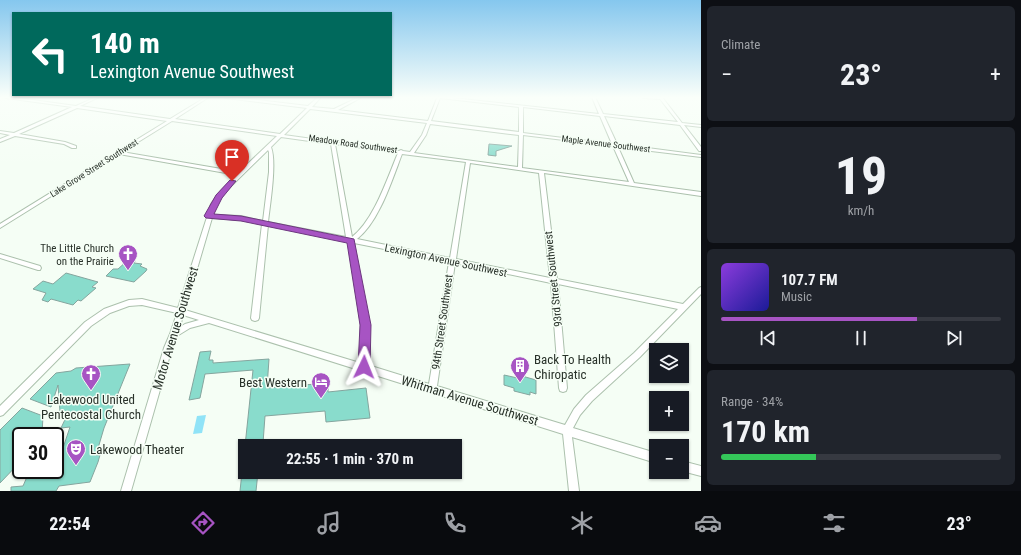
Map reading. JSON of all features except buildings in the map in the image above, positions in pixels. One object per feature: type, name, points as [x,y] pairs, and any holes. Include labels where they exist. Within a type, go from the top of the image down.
[{"type":"street","points":[[0,141],[45,120]]},
{"type":"street","name":"Lake Grove Street Southwest","points":[[0,226],[172,120]]},
{"type":"street","name":"Meadow Road Southwest","points":[[180,120],[701,194]]},
{"type":"street","name":"Motor Avenue Southwest","points":[[126,491],[209,216],[223,191],[296,120]]},
{"type":"street","name":"Maple Avenue Southwest","points":[[413,120],[701,156]]},
{"type":"street","points":[[520,168],[522,120]]},
{"type":"street","points":[[605,120],[632,184]]},
{"type":"street","points":[[645,120],[701,126]]},
{"type":"street","points":[[677,120],[701,150]]},
{"type":"street","points":[[412,153],[429,122]]},
{"type":"street","points":[[0,132],[65,143],[74,147]]},
{"type":"street","points":[[333,142],[348,235],[351,241],[365,325],[364,367]]},
{"type":"street","points":[[255,318],[264,223],[268,210],[271,172],[271,152],[268,147]]},
{"type":"street","points":[[351,241],[360,235],[369,223],[400,151]]},
{"type":"street","points":[[118,153],[240,174]]},
{"type":"street","name":"94th Street Southwest","points":[[432,389],[468,161]]},
{"type":"street","name":"93rd Street Southwest","points":[[541,171],[554,282],[563,388]]},
{"type":"street","name":"Lexington Avenue Southwest","points":[[209,216],[232,217],[264,223],[684,307]]},
{"type":"street","points":[[0,256],[38,268]]},
{"type":"street","points":[[574,491],[568,430],[577,412],[589,398],[637,355],[701,290]]},
{"type":"street","name":"Whitman Avenue Southwest","points":[[0,412],[88,324],[106,311],[123,305],[142,302],[180,311],[649,456]]},
{"type":"street","points":[[174,334],[188,326],[209,320]]},
{"type":"street","points":[[689,468],[701,472]]},
{"type":"water","points":[[206,415],[202,433],[193,434],[197,416]]},
{"type":"place","name":"The Little Church on the Prairie","points":[[128,271]]},
{"type":"place","name":"Back To Health Chiropatic","points":[[520,383]]},
{"type":"place","name":"Lakewood United Pentecostal Church","points":[[91,391]]},
{"type":"place","name":"Best Western","points":[[321,399]]},
{"type":"place","name":"Lakewood Theater","points":[[76,466]]},
{"type":"route","points":[[232,181],[213,206],[209,216],[241,218],[351,241],[362,294],[366,334],[364,367]]}]
